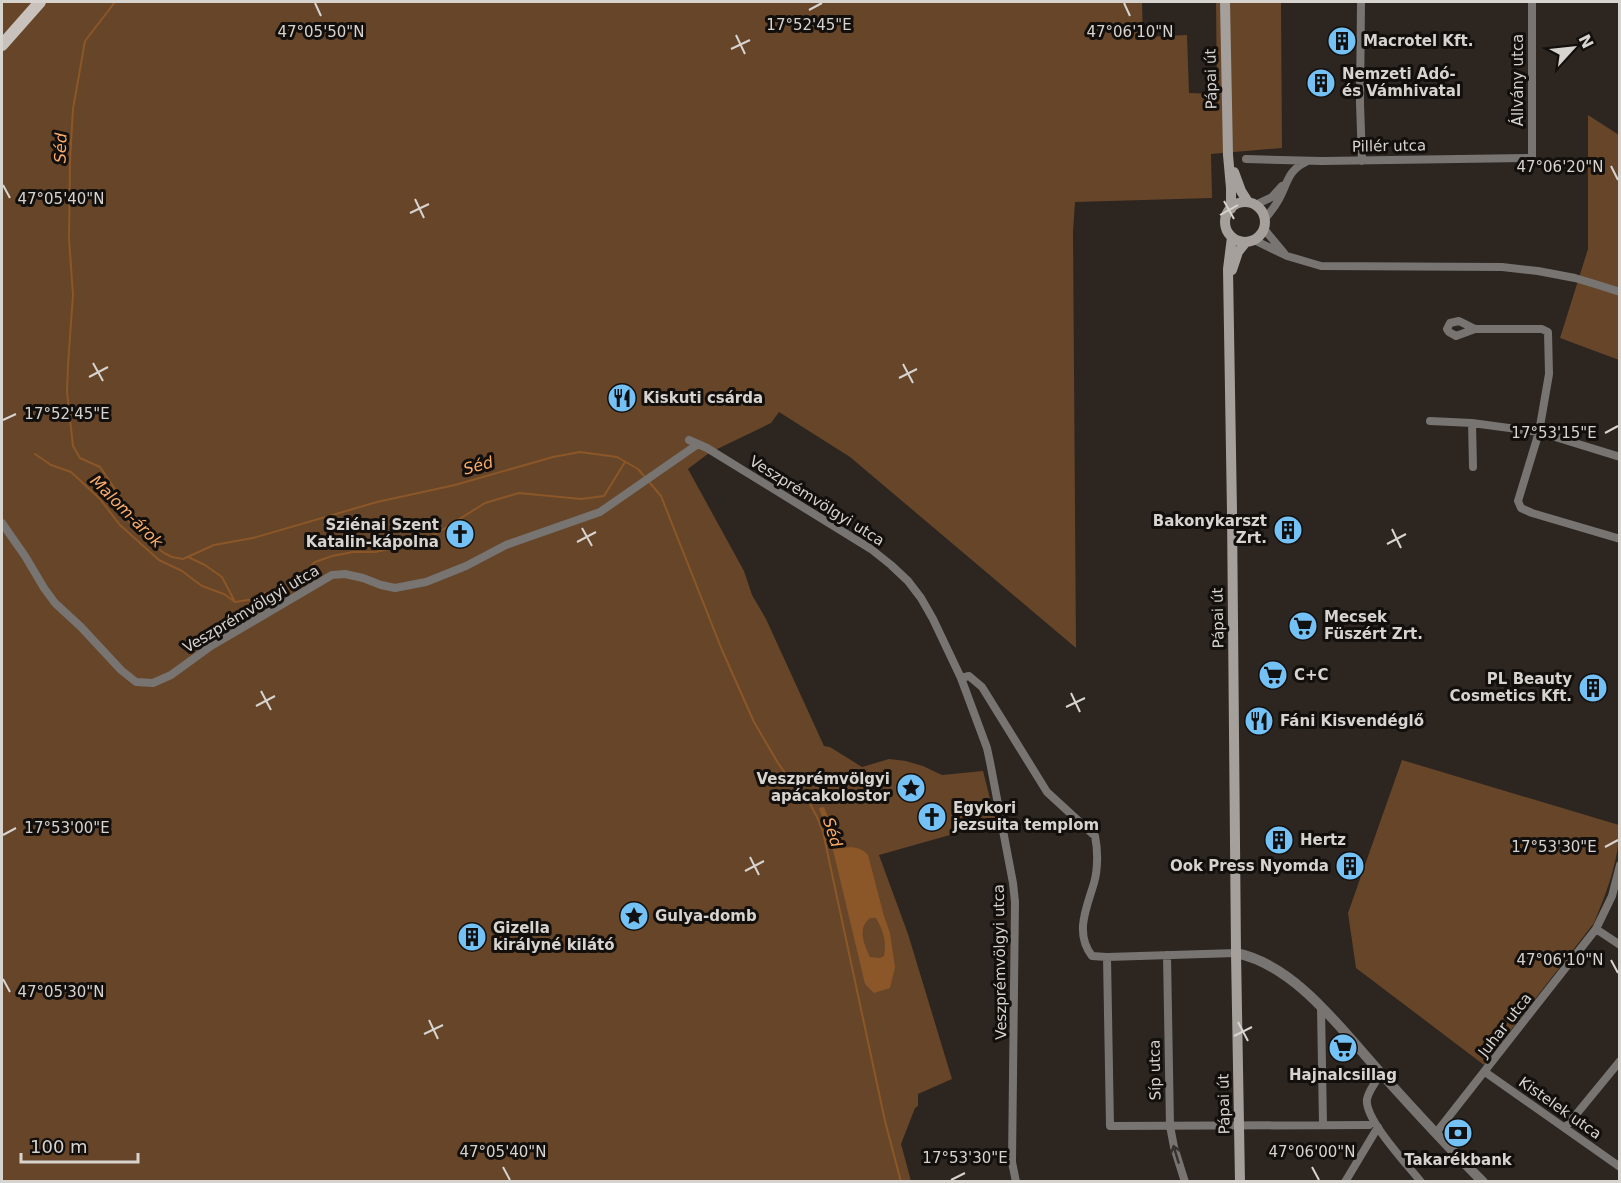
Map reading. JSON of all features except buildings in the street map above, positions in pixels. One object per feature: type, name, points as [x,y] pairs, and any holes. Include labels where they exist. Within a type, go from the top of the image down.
[{"type":"main road","points":[[2,45],[40,2]]},
{"type":"main road","name":"Pápai út","points":[[1225,2],[1231,208]]},
{"type":"main road","name":"Pápai út","points":[[1228,155],[1241,191],[1251,204]]},
{"type":"main road","points":[[1238,204],[1251,204],[1260,209],[1264,224],[1260,236],[1250,241],[1237,240],[1227,230],[1226,217],[1231,208],[1238,204]]},
{"type":"main road","name":"Pápai út","points":[[1232,237],[1228,281],[1240,1182]]},
{"type":"main road","name":"Pápai út","points":[[1228,281],[1238,252],[1250,241]]},
{"type":"street","points":[[1361,2],[1362,161]]},
{"type":"street","name":"Állvány utca","points":[[1532,2],[1532,158]]},
{"type":"street","name":"Pillér utca","points":[[1246,159],[1362,161],[1532,158]]},
{"type":"street","points":[[1251,204],[1272,197],[1296,167],[1310,160]]},
{"type":"street","points":[[1285,183],[1280,198],[1264,224],[1287,256]]},
{"type":"street","points":[[1250,241],[1287,256],[1321,266],[1502,267],[1575,278],[1620,292]]},
{"type":"street","points":[[1474,329],[1542,329],[1548,333],[1549,374],[1539,432],[1518,501],[1521,508],[1620,539]]},
{"type":"street","points":[[1430,421],[1472,423],[1539,432],[1620,457]]},
{"type":"street","points":[[1472,423],[1473,467]]},
{"type":"street","name":"Veszprémvölgyi utca","points":[[689,440],[871,549],[891,565],[908,581],[921,598],[961,678],[987,748],[1013,883],[1015,986],[1012,1162],[1016,1182]]},
{"type":"street","name":"Veszprémvölgyi utca","points":[[2,523],[55,603],[121,670],[136,682],[153,683],[171,675],[211,646],[332,575],[345,574],[395,588],[426,582],[466,566],[506,545],[600,512],[698,444]]},
{"type":"street","points":[[961,678],[969,676],[982,687],[1047,792],[1095,836],[1097,850],[1095,874],[1084,911],[1083,936],[1092,956],[1236,953],[1279,971],[1307,992],[1483,1182]]},
{"type":"street","name":"Juhar utca","points":[[1436,1133],[1596,929],[1612,896],[1620,865]]},
{"type":"street","points":[[1596,929],[1620,945]]},
{"type":"street","name":"Síp utca","points":[[1167,955],[1170,1126],[1185,1182]]},
{"type":"street","points":[[1107,957],[1110,1126],[1374,1126]]},
{"type":"street","points":[[1321,1007],[1323,1125]]},
{"type":"street","points":[[1565,1128],[1620,1061]]},
{"type":"street","name":"Kistelek utca","points":[[1485,1072],[1620,1167]]},
{"type":"street","points":[[1381,1074],[1367,1097],[1367,1106],[1374,1126],[1421,1182]]},
{"type":"street","points":[[1345,1182],[1374,1126]]},
{"type":"shaded area","points":[[2,2],[1142,2],[1143,37],[1187,35],[1189,93],[1217,94],[1216,2],[1281,2],[1282,148],[1211,154],[1212,198],[1075,202],[1073,231],[1076,648],[850,457],[779,412],[771,423],[709,453],[688,469],[744,571],[752,595],[766,619],[824,746],[830,747],[862,767],[889,759],[923,766],[942,775],[983,771],[996,822],[879,855],[908,934],[952,1079],[918,1094],[918,1106],[915,1108],[901,1144],[911,1181],[2,1182]]},
{"type":"shaded area","points":[[1588,115],[1619,135],[1619,360],[1560,338],[1588,249]]},
{"type":"shaded area","points":[[1402,760],[1619,825],[1615,862],[1594,923],[1484,1065],[1356,968],[1348,913]]},
{"type":"water","points":[[824,807],[840,848],[851,847],[868,855],[890,933],[895,967],[890,988],[874,993],[865,984],[834,854],[819,808]],"holes":[[[870,918],[876,918],[885,941],[884,956],[880,958],[870,957],[863,936],[866,922]]]},
{"type":"waterway","name":"Séd","points":[[115,2],[85,41],[73,109],[69,239],[73,295],[67,392],[73,446],[80,458],[100,467],[123,501],[130,524],[164,553],[183,559],[214,545],[253,538],[377,502],[455,485],[553,457],[580,452],[617,457],[638,469],[661,496],[722,650],[754,722],[778,763],[809,802],[823,832],[885,1121],[901,1182]]},
{"type":"waterway","name":"Malom-árok","points":[[35,454],[51,465],[71,472],[100,499],[120,525],[159,560],[182,571],[202,586],[224,594],[235,602],[254,599],[265,593],[280,592],[298,584],[304,573],[315,562],[332,556],[353,552],[375,552],[407,545],[434,535],[485,503],[519,493],[581,499],[604,496],[625,462]]},
{"type":"waterway","name":"Malom-árok","points":[[188,557],[222,577],[234,600]]},
{"type":"place","name":"Macrotel Kft.","points":[[1342,41]]},
{"type":"place","name":"Nemzeti Adó- és Vámhivatal","points":[[1321,83]]},
{"type":"place","name":"Kiskuti csárda","points":[[622,398]]},
{"type":"place","name":"Bakonykarszt Zrt.","points":[[1288,530]]},
{"type":"place","name":"Sziénai Szent Katalin-kápolna","points":[[460,534]]},
{"type":"place","name":"Mecsek Füszért Zrt.","points":[[1303,626]]},
{"type":"place","name":"C+C","points":[[1273,675]]},
{"type":"place","name":"PL Beauty Cosmetics Kft.","points":[[1593,688]]},
{"type":"place","name":"Fáni Kisvendéglő","points":[[1259,721]]},
{"type":"place","name":"Veszprémvölgyi apácakolostor","points":[[911,788]]},
{"type":"place","name":"Egykori jezsuita templom","points":[[932,817]]},
{"type":"place","name":"Hertz","points":[[1279,840]]},
{"type":"place","name":"Ook Press Nyomda","points":[[1350,866]]},
{"type":"place","name":"Gulya-domb","points":[[634,916]]},
{"type":"place","name":"Gizella királyné kilátó","points":[[472,937]]},
{"type":"place","name":"Hajnalcsillag","points":[[1343,1048]]},
{"type":"place","name":"Takarékbank","points":[[1458,1133]]}]
